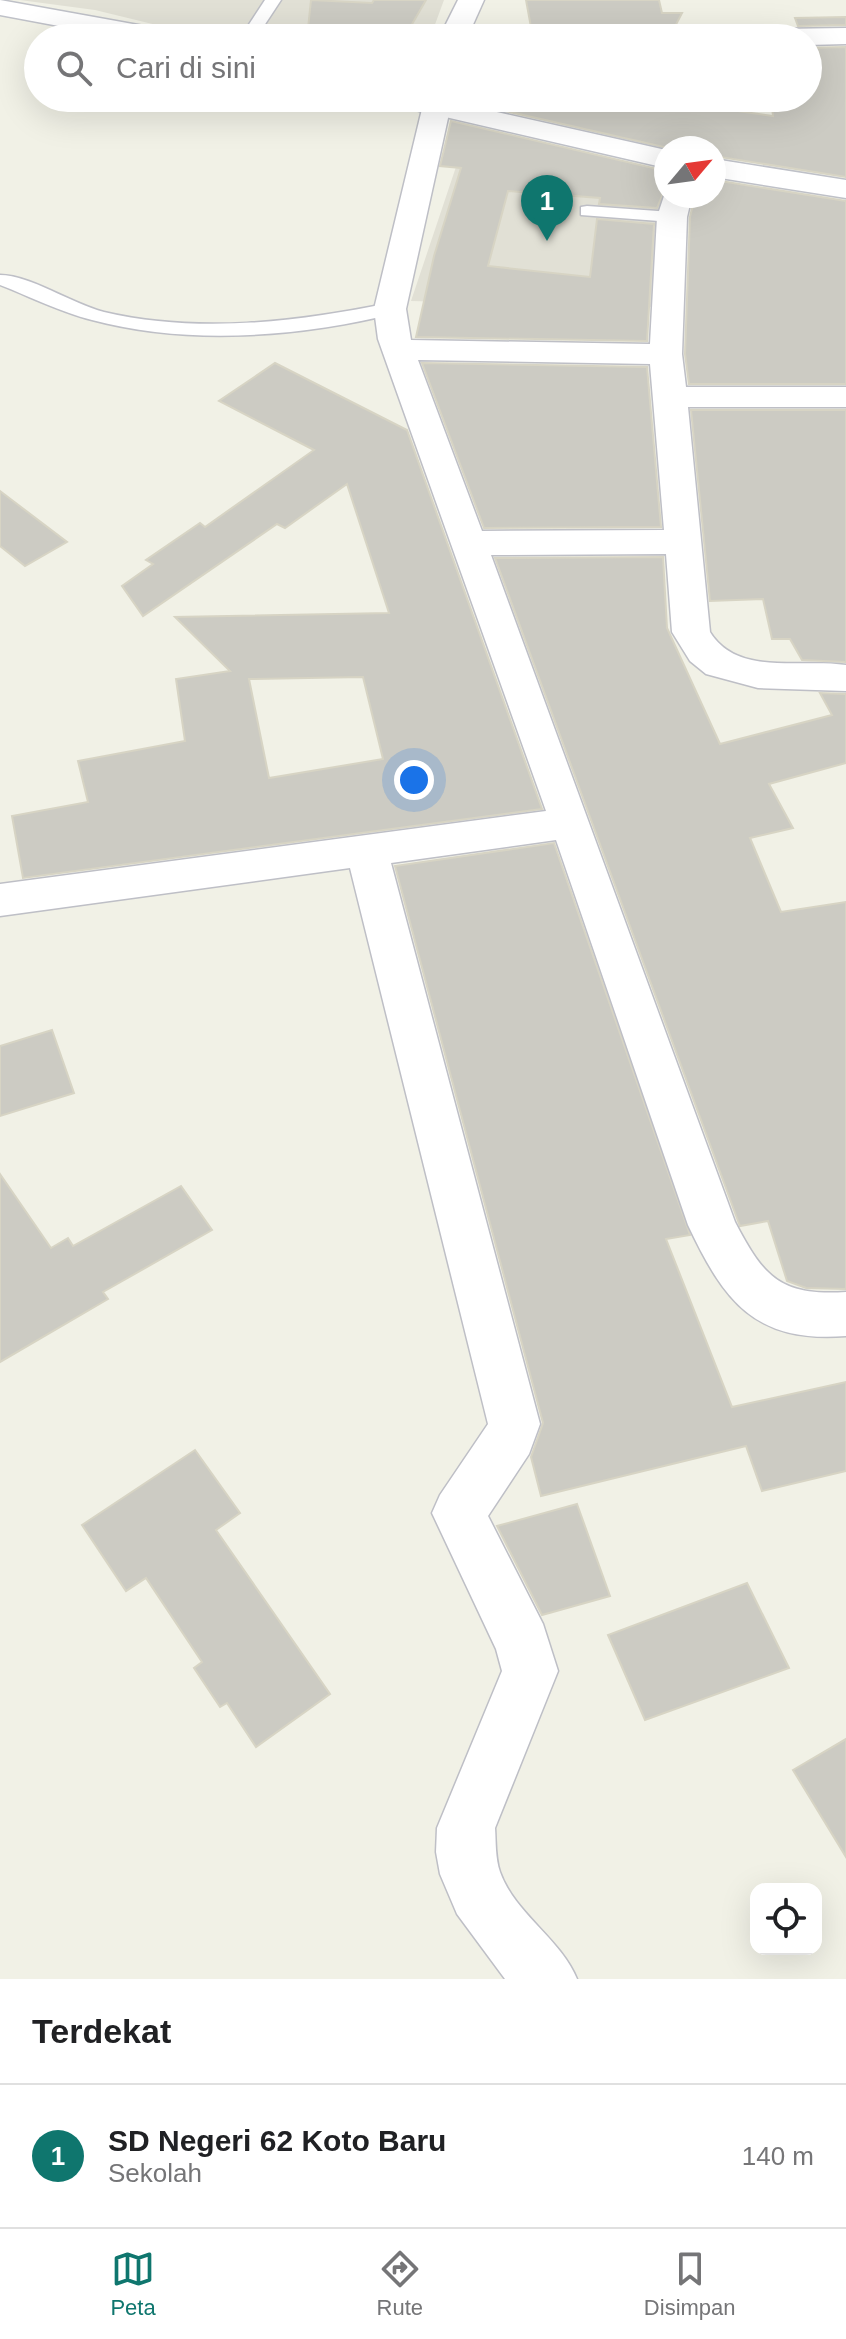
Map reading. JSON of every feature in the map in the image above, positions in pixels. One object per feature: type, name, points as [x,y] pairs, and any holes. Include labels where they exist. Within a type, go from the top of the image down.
[{"type":"street","points":[[460,24],[471,0]]},
{"type":"street","points":[[0,7],[91,24]]},
{"type":"street","points":[[822,36],[846,36]]},
{"type":"street","points":[[416,112],[390,323],[712,1225],[733,1270],[758,1296],[790,1313],[846,1314]]},
{"type":"street","points":[[461,112],[654,156]]},
{"type":"street","points":[[726,170],[846,189]]},
{"type":"street","points":[[675,208],[666,354],[691,632],[698,650],[725,671],[810,673],[846,678]]},
{"type":"street","points":[[399,350],[666,354]]},
{"type":"street","points":[[671,397],[846,397]]},
{"type":"street","points":[[469,543],[683,542]]},
{"type":"street","points":[[0,900],[571,823]]},
{"type":"street","points":[[367,851],[514,1424],[511,1437],[459,1513],[523,1644],[530,1671],[466,1828],[464,1853],[468,1875],[483,1903],[546,1979]]},
{"type":"lane","points":[[257,24],[273,0]]},
{"type":"lane","points":[[587,211],[654,207]]},
{"type":"lane","points":[[3,280],[101,317],[203,330],[313,325],[390,309]]},
{"type":"shaded area","points":[[20,0],[444,0],[435,24],[152,24],[95,10]]},
{"type":"shaded area","points":[[460,155],[654,179],[654,208],[664,208],[658,307],[411,301]]},
{"type":"building","points":[[311,0],[372,3],[374,0],[426,0],[412,24],[308,24]]},
{"type":"building","points":[[526,0],[659,0],[662,13],[682,13],[676,24],[530,24]]},
{"type":"building","points":[[846,17],[846,25],[797,24],[795,18]]},
{"type":"building","points":[[846,47],[846,177],[726,158],[726,136],[654,136],[654,145],[510,112],[745,112],[773,116],[773,112],[822,112],[822,48]]},
{"type":"building","points":[[451,121],[654,168],[654,208],[599,204],[600,198],[508,191],[488,266],[590,277],[597,219],[654,224],[647,341],[416,337],[434,256],[461,168],[440,166]]},
{"type":"building","points":[[726,182],[846,201],[846,384],[689,384],[685,354],[692,208],[726,208]]},
{"type":"building","points":[[275,363],[407,430],[542,809],[23,878],[12,816],[88,802],[78,761],[185,741],[176,679],[230,671],[175,617],[389,613],[347,484],[285,528],[277,524],[143,616],[122,586],[153,564],[146,560],[200,523],[205,527],[314,450],[219,401]],"holes":[[[363,677],[383,759],[269,778],[249,679]]]},
{"type":"building","points":[[422,363],[647,367],[661,527],[484,528]]},
{"type":"building","points":[[691,410],[846,410],[846,662],[802,660],[790,639],[772,639],[763,599],[710,601]]},
{"type":"building","points":[[0,491],[67,542],[25,566],[0,546]]},
{"type":"building","points":[[663,557],[667,628],[720,744],[832,715],[820,693],[846,694],[846,763],[769,784],[793,828],[750,838],[781,912],[846,902],[846,1289],[806,1288],[787,1281],[768,1221],[740,1226],[495,558]]},
{"type":"building","points":[[554,843],[690,1235],[666,1239],[732,1407],[846,1382],[846,1471],[762,1491],[746,1446],[541,1496],[531,1457],[543,1423],[395,866]]},
{"type":"building","points":[[52,1030],[74,1093],[0,1116],[0,1046]]},
{"type":"building","points":[[0,1174],[51,1248],[68,1238],[73,1246],[181,1186],[212,1230],[103,1292],[108,1299],[0,1362]]},
{"type":"building","points":[[195,1450],[240,1513],[216,1530],[330,1694],[256,1747],[227,1703],[220,1707],[194,1668],[202,1662],[146,1578],[126,1591],[82,1525]]},
{"type":"building","points":[[577,1504],[610,1596],[542,1615],[497,1526]]},
{"type":"building","points":[[747,1583],[789,1668],[645,1720],[608,1635]]},
{"type":"building","points":[[846,1739],[846,1857],[793,1770]]},
{"type":"place","name":"SD Negeri 62 Koto Baru","points":[[547,241]]}]
